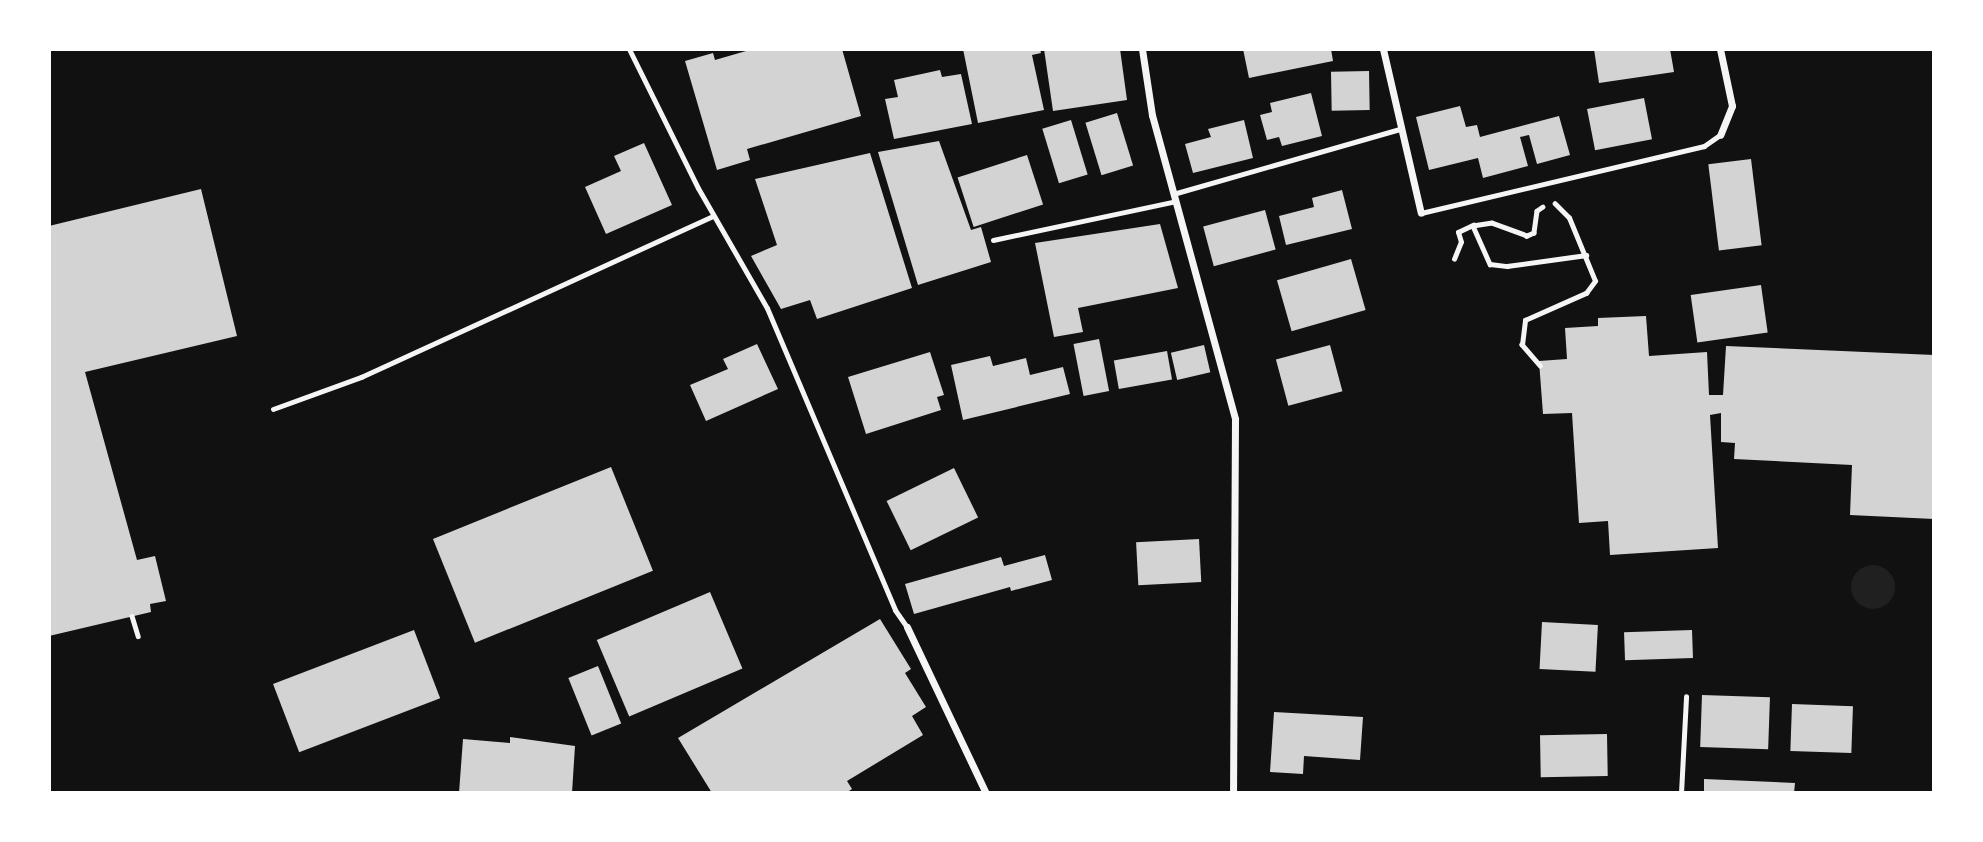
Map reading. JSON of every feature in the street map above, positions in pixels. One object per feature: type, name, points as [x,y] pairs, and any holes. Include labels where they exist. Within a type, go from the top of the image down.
[{"type":"street","points":[[1142,49],[1152,115],[1235,419],[1233,793]]},
{"type":"street","points":[[1383,49],[1399,129],[1421,213]]},
{"type":"street","points":[[1720,49],[1732,106],[1720,135]]},
{"type":"street","points":[[907,627],[986,793]]},
{"type":"lane","points":[[629,49],[713,216],[767,308],[895,610],[907,627]]},
{"type":"lane","points":[[993,240],[1174,197],[1399,129]]},
{"type":"lane","points":[[1421,213],[1704,146],[1720,135]]},
{"type":"lane","points":[[273,409],[361,377],[713,216]]},
{"type":"lane","points":[[1681,793],[1686,696]]},
{"type":"path","points":[[1464,201],[1485,257],[1497,266],[1586,255]]},
{"type":"path","points":[[1454,259],[1461,242],[1458,232],[1492,223],[1527,236],[1534,233],[1537,211],[1552,204],[1561,206],[1594,272],[1592,288],[1536,313],[1521,329],[1525,354],[1540,366]]},
{"type":"path","points":[[132,616],[138,636]]},
{"type":"shaded area","points":[[1873,565],[1882,566],[1889,571],[1894,578],[1894,596],[1889,603],[1882,608],[1873,609],[1864,608],[1857,603],[1852,596],[1851,587],[1852,578],[1857,571],[1864,566]]},
{"type":"building","points":[[753,49],[842,49],[861,116],[747,149],[750,160],[717,170],[685,61],[713,53],[715,60]]},
{"type":"building","points":[[963,49],[1040,49],[1041,53],[1032,55],[1044,110],[978,123]]},
{"type":"building","points":[[1044,49],[1120,49],[1127,100],[1053,111]]},
{"type":"building","points":[[1243,49],[1331,49],[1333,61],[1249,78]]},
{"type":"building","points":[[1594,49],[1670,49],[1674,72],[1599,83]]},
{"type":"building","points":[[940,70],[942,77],[961,74],[972,124],[894,139],[885,99],[898,97],[894,80]]},
{"type":"building","points":[[1369,71],[1370,110],[1332,111],[1331,72]]},
{"type":"building","points":[[1311,93],[1322,136],[1282,146],[1279,137],[1267,140],[1260,115],[1272,112],[1270,103]]},
{"type":"building","points":[[1644,98],[1652,139],[1595,150],[1587,109]]},
{"type":"building","points":[[1460,106],[1466,127],[1477,125],[1480,137],[1559,116],[1570,155],[1537,164],[1529,135],[1520,137],[1528,166],[1483,178],[1478,158],[1429,170],[1416,117]]},
{"type":"building","points":[[1117,113],[1133,166],[1102,175],[1085,123]]},
{"type":"building","points":[[1071,120],[1088,175],[1059,183],[1042,129]]},
{"type":"building","points":[[1244,120],[1253,158],[1193,173],[1185,144],[1211,137],[1208,129]]},
{"type":"building","points":[[939,141],[971,230],[981,227],[991,262],[918,285],[878,152]]},
{"type":"building","points":[[644,143],[672,205],[606,234],[585,187],[621,171],[614,156]]},
{"type":"building","points":[[870,153],[912,288],[817,319],[810,300],[781,309],[751,256],[777,245],[755,179]]},
{"type":"building","points":[[1027,155],[1043,204],[974,227],[958,178]]},
{"type":"building","points":[[1751,159],[1762,245],[1719,251],[1708,164]]},
{"type":"building","points":[[201,189],[237,336],[85,372],[137,560],[155,556],[166,601],[150,604],[151,612],[49,636],[49,226]]},
{"type":"building","points":[[1342,190],[1352,229],[1286,245],[1279,216],[1314,207],[1312,198]]},
{"type":"building","points":[[1265,210],[1276,250],[1214,266],[1203,227]]},
{"type":"building","points":[[1160,224],[1178,288],[1078,308],[1083,332],[1054,337],[1035,243]]},
{"type":"building","points":[[1351,259],[1366,310],[1292,331],[1277,280]]},
{"type":"building","points":[[1761,285],[1768,333],[1697,342],[1691,295]]},
{"type":"building","points":[[1646,316],[1649,356],[1707,352],[1709,395],[1723,395],[1726,346],[1934,355],[1934,519],[1850,515],[1852,465],[1734,459],[1735,443],[1721,442],[1721,413],[1710,415],[1718,548],[1610,555],[1608,521],[1579,523],[1572,413],[1543,414],[1539,361],[1567,359],[1565,328],[1598,326],[1598,318]]},
{"type":"building","points":[[1099,339],[1109,391],[1084,396],[1073,344]]},
{"type":"building","points":[[757,344],[778,389],[706,421],[690,385],[728,369],[723,359]]},
{"type":"building","points":[[1204,345],[1210,372],[1177,380],[1171,353]]},
{"type":"building","points":[[1330,345],[1342,391],[1288,406],[1276,359]]},
{"type":"building","points":[[1167,351],[1172,380],[1119,389],[1114,360]]},
{"type":"building","points":[[930,352],[944,395],[937,397],[941,410],[866,434],[848,377]]},
{"type":"building","points":[[990,356],[993,366],[1026,358],[1030,375],[1063,367],[1070,394],[963,420],[951,365]]},
{"type":"building","points":[[611,467],[653,571],[475,643],[433,539]]},
{"type":"building","points":[[954,468],[978,517],[911,550],[887,501]]},
{"type":"building","points":[[1199,539],[1201,582],[1138,585],[1136,542]]},
{"type":"building","points":[[1045,555],[1052,580],[1011,591],[1010,587],[914,614],[905,584],[1001,557],[1004,566]]},
{"type":"building","points":[[710,592],[742,668],[629,716],[597,640]]},
{"type":"building","points":[[880,619],[911,669],[905,673],[926,707],[912,716],[923,735],[847,781],[852,789],[846,793],[712,793],[678,738]]},
{"type":"building","points":[[1542,622],[1598,625],[1595,672],[1540,669]]},
{"type":"building","points":[[414,630],[440,698],[299,752],[273,684]]},
{"type":"building","points":[[1692,630],[1693,658],[1625,660],[1624,632]]},
{"type":"building","points":[[598,666],[621,723],[592,735],[568,678]]},
{"type":"building","points":[[1702,695],[1770,697],[1768,749],[1700,747]]},
{"type":"building","points":[[1792,704],[1853,706],[1851,753],[1790,751]]},
{"type":"building","points":[[1274,712],[1363,717],[1360,760],[1304,756],[1303,774],[1270,772]]},
{"type":"building","points":[[1607,734],[1608,776],[1541,777],[1540,735]]},
{"type":"building","points":[[510,737],[575,746],[572,793],[459,793],[463,739],[510,743]]},
{"type":"building","points":[[1704,779],[1795,783],[1794,793],[1704,793]]}]
